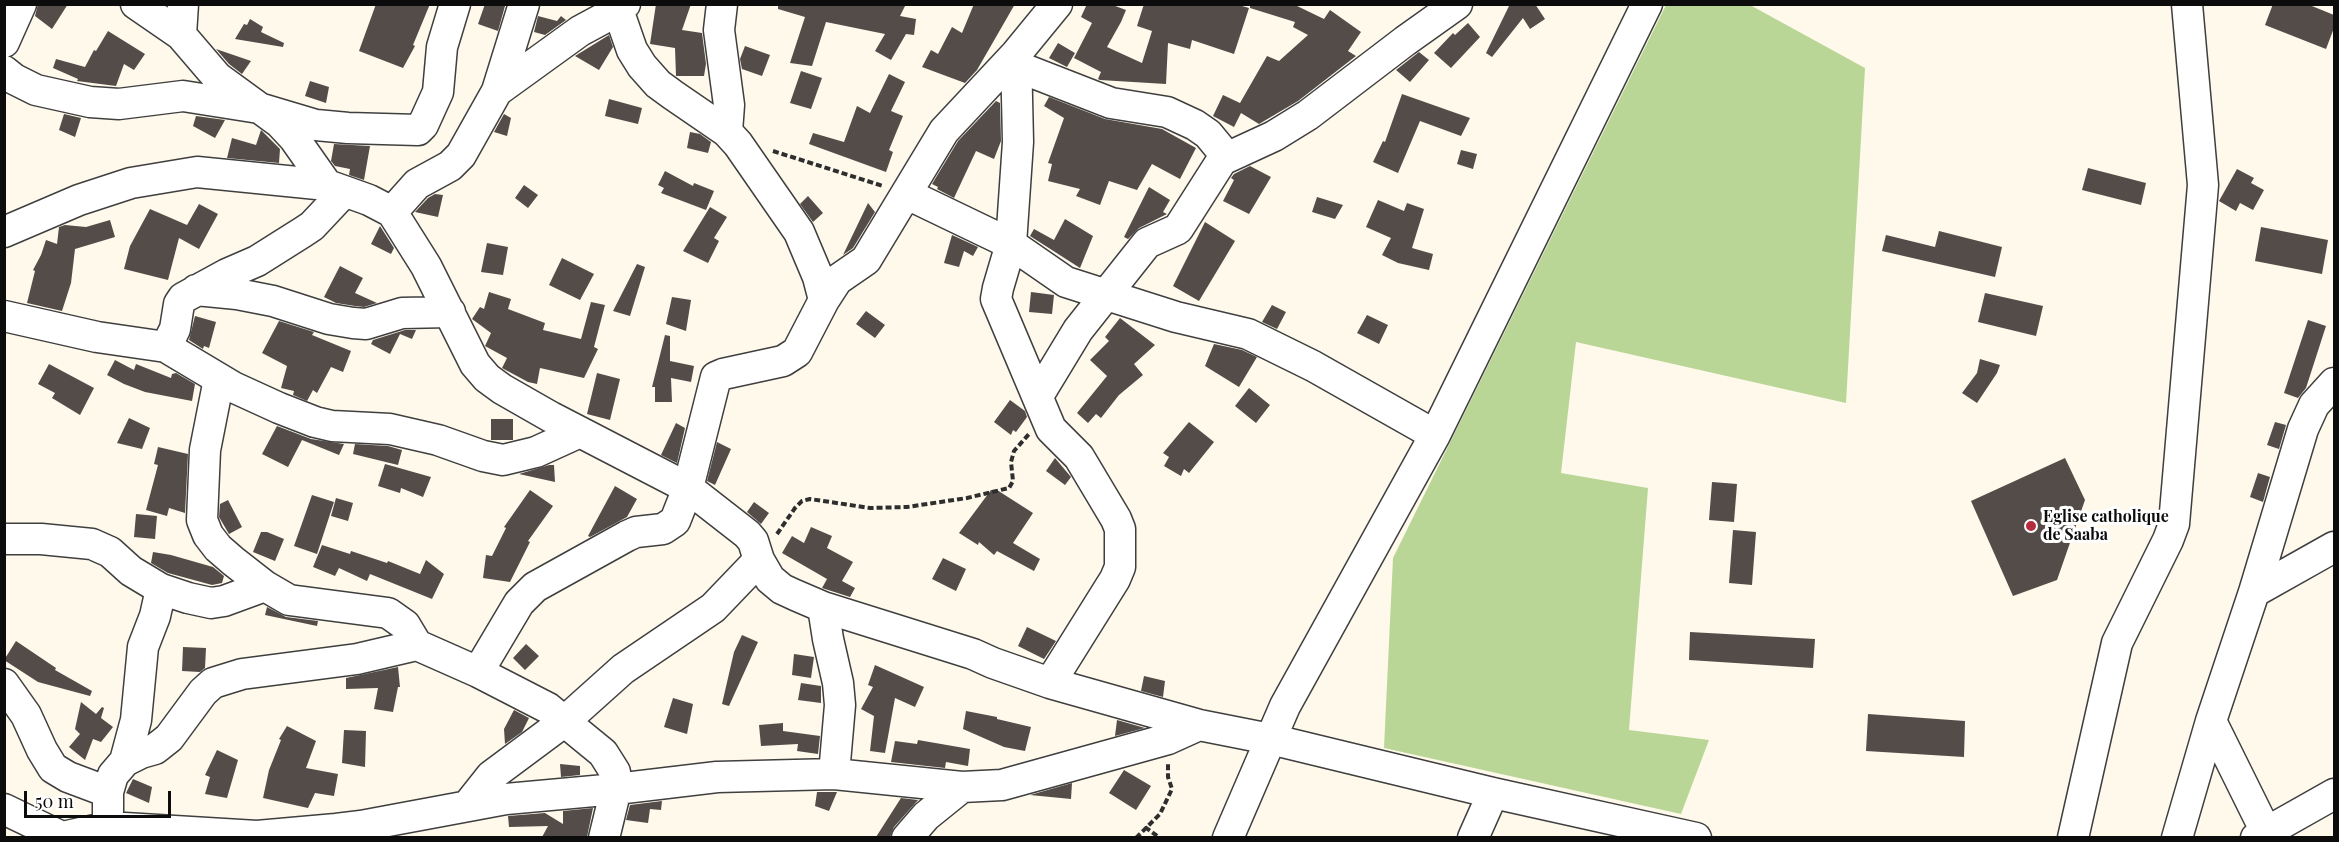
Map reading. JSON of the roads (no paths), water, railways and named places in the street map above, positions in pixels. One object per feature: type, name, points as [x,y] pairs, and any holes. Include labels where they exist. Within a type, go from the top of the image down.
[{"type":"street","points":[[4,42],[21,4]]},
{"type":"street","points":[[136,4],[181,35],[217,77],[280,123],[336,188]]},
{"type":"street","points":[[181,35],[183,4]]},
{"type":"street","points":[[4,71],[36,90],[90,102],[119,104],[183,96],[259,108],[324,126],[418,130],[423,125],[438,92],[442,47],[455,4]]},
{"type":"street","points":[[392,212],[417,184],[450,166],[460,155],[498,91],[524,4]]},
{"type":"street","points":[[722,4],[719,30],[733,138]]},
{"type":"street","points":[[478,672],[498,635],[525,596],[545,581],[627,536],[636,532],[663,530],[670,526],[675,520],[688,488],[716,377],[791,357],[802,344],[824,300],[837,280],[866,260],[944,131],[1016,60],[1057,4]]},
{"type":"street","points":[[1042,407],[1078,330],[1147,243],[1178,229],[1218,166],[1227,156],[1247,150],[1308,115],[1457,4]]},
{"type":"street","points":[[1228,837],[1270,739],[1297,684],[1436,435],[1647,4]]},
{"type":"street","points":[[2073,837],[2116,643],[2174,524],[2203,185],[2187,4]]},
{"type":"street","points":[[498,91],[580,31],[620,7],[632,50],[642,66],[658,84],[733,138],[799,232],[818,277],[824,300]]},
{"type":"street","points":[[1016,60],[1111,103],[1156,109],[1173,114],[1208,134],[1227,156]]},
{"type":"street","points":[[1016,60],[1018,142],[1011,244],[996,299],[1042,407],[1057,436],[1079,457],[1120,529],[1120,567],[1115,579],[1050,683]]},
{"type":"street","points":[[4,232],[79,200],[131,183],[197,172],[336,188],[369,200],[392,212],[426,266],[476,364],[487,378],[502,389],[580,432],[688,488],[747,534],[753,541],[759,560],[770,579],[782,589],[824,607],[973,654],[1050,683],[1199,725],[1270,739],[1681,836]]},
{"type":"street","points":[[166,347],[175,329],[178,304],[196,290],[257,261],[312,226],[336,188]]},
{"type":"street","points":[[907,194],[1011,244],[1066,282],[1176,317],[1248,334],[1313,366],[1436,435]]},
{"type":"street","points":[[196,290],[264,299],[329,319],[360,324],[402,313],[450,312]]},
{"type":"street","points":[[4,316],[97,337],[153,343],[166,347],[219,379],[279,408],[332,426],[390,429],[438,440],[483,456],[503,460],[536,452],[580,432]]},
{"type":"street","points":[[219,379],[205,450],[202,520],[208,535],[218,548],[265,586],[289,600],[388,613],[397,617],[405,625],[417,645],[478,672],[548,708],[609,761],[615,772],[616,789],[604,837]]},
{"type":"street","points":[[2176,837],[2303,429],[2314,405],[2334,383]]},
{"type":"street","points":[[4,539],[52,539],[92,544],[110,552],[131,571],[161,589],[211,603],[224,601],[265,586]]},
{"type":"street","points":[[2254,592],[2334,547]]},
{"type":"street","points":[[468,805],[491,776],[565,721],[622,669],[713,608],[759,560]]},
{"type":"street","points":[[125,761],[137,711],[143,647],[155,616],[161,589]]},
{"type":"street","points":[[824,607],[840,705],[834,774]]},
{"type":"street","points":[[108,827],[108,792],[113,775],[125,761],[154,749],[169,738],[203,692],[213,683],[242,674],[357,659],[417,645]]},
{"type":"street","points":[[4,684],[26,715],[53,768],[68,777],[108,792]]},
{"type":"street","points":[[2211,721],[2261,835],[2334,794]]},
{"type":"street","points":[[4,809],[59,837],[108,827],[256,836],[333,833],[361,826],[419,826],[468,805],[717,777],[834,774],[962,787],[1002,786],[1168,739],[1199,725]]},
{"type":"street","points":[[907,837],[926,816],[962,787]]},
{"type":"street","points":[[1473,837],[1493,793]]},
{"type":"place","name":"Eglise catholique de Saaba","points":[[2031,526]]}]
